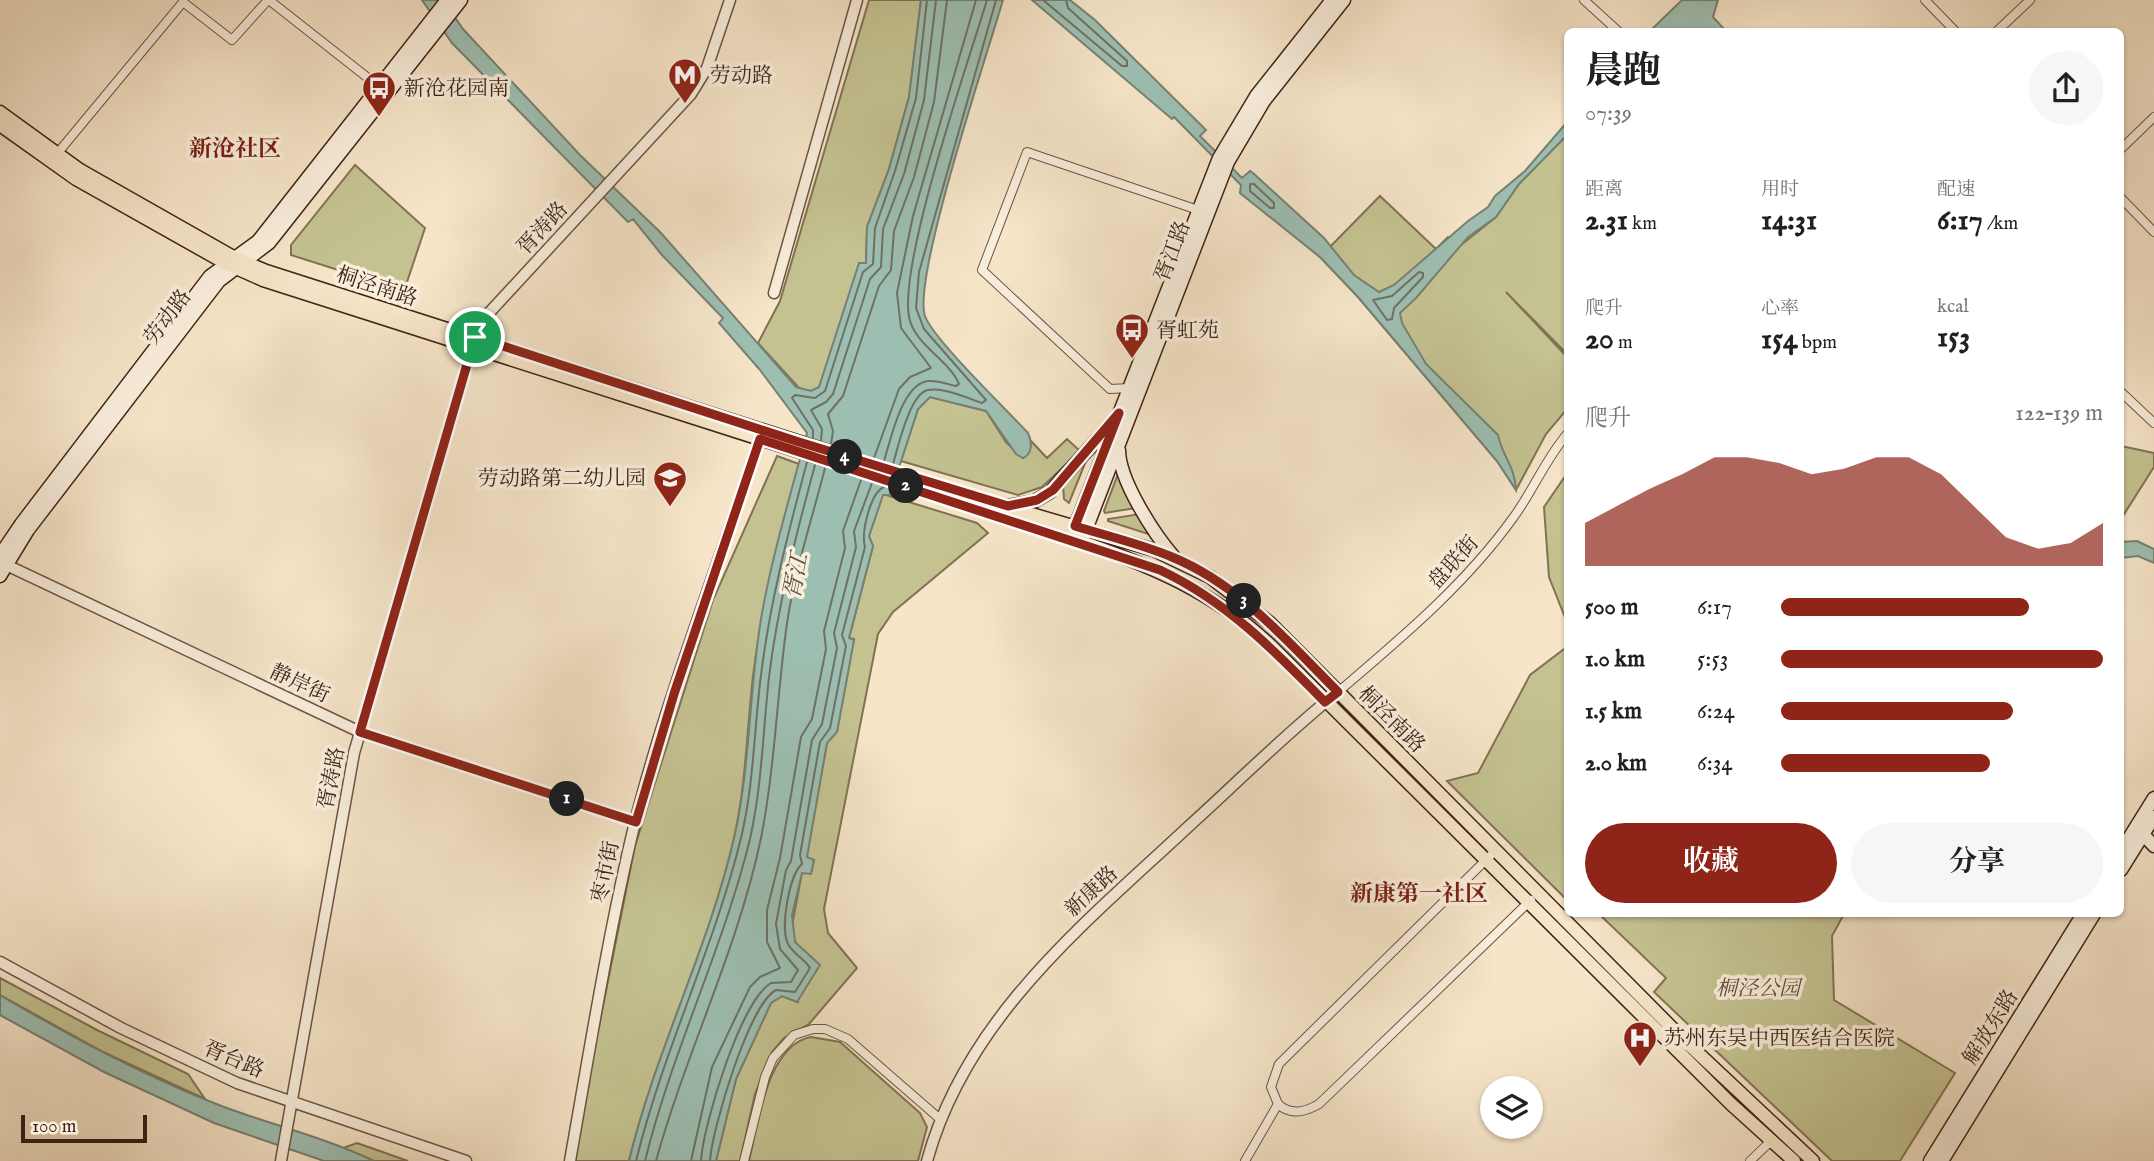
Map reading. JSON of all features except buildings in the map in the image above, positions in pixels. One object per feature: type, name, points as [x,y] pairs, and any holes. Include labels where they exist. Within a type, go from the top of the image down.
[{"type":"main road","name":"劳动路","points":[[1,565],[29,513],[210,276],[270,242],[448,5],[461,0]]},
{"type":"main road","name":"胥江路","points":[[1078,534],[1119,443],[1210,192],[1245,120],[1332,0]]},
{"type":"main road","name":"胥江路","points":[[1245,120],[1344,0]]},
{"type":"main road","name":"桐泾南路","points":[[0,112],[56,155],[263,280],[474,342],[1078,534],[1174,557],[1210,577],[1253,607],[1770,1141],[1794,1161]]},
{"type":"main road","name":"桐泾南路","points":[[0,125],[76,178],[235,263]]},
{"type":"main road","name":"胥江路","points":[[1078,534],[1119,413],[1198,210],[1210,192]]},
{"type":"main road","name":"桐泾南路","points":[[474,342],[760,439],[798,446]]},
{"type":"main road","points":[[1008,506],[1037,500],[1053,490],[1119,413]]},
{"type":"main road","points":[[1119,443],[1122,471],[1160,540],[1174,557]]},
{"type":"main road","name":"桐泾南路","points":[[903,480],[1008,506],[1160,570],[1223,606],[1264,639],[1325,702],[1491,855]]},
{"type":"main road","points":[[2124,865],[2146,826],[2154,798]]},
{"type":"main road","points":[[2146,826],[2154,846]]},
{"type":"main road","points":[[2124,848],[2146,826]]},
{"type":"main road","name":"桐泾南路","points":[[1533,898],[1813,1161]]},
{"type":"main road","name":"解放东路","points":[[1930,1161],[2080,917]]},
{"type":"main road","name":"解放东路","points":[[1942,1161],[2092,917]]},
{"type":"street","points":[[56,155],[183,2],[232,40],[268,0],[384,91]]},
{"type":"street","name":"胥涛路","points":[[282,1157],[360,732],[474,342],[488,314],[691,94],[707,68],[730,0]]},
{"type":"street","points":[[774,293],[857,0]]},
{"type":"street","points":[[1584,0],[1615,28]]},
{"type":"street","points":[[1926,0],[1952,28]]},
{"type":"street","points":[[2000,28],[2029,0]]},
{"type":"street","points":[[2124,146],[2154,117]]},
{"type":"street","points":[[1129,388],[1110,389],[982,270],[1027,152],[1198,210]]},
{"type":"street","points":[[2124,201],[2154,232]]},
{"type":"street","points":[[2124,395],[2154,423]]},
{"type":"street","name":"盘联街","points":[[1338,692],[1425,618],[1476,565],[1513,518],[1556,446],[1564,437]]},
{"type":"street","name":"枣市街","points":[[570,1161],[594,1019],[636,822],[674,694],[760,439]]},
{"type":"street","name":"静岸街","points":[[1,565],[360,732],[636,822]]},
{"type":"street","name":"新康路","points":[[927,1161],[940,1119],[978,1045],[1033,976],[1091,916],[1338,692]]},
{"type":"street","points":[[1491,855],[1279,1064],[1271,1087],[1278,1104],[1295,1112],[1307,1111],[1319,1104],[1533,898]]},
{"type":"street","name":"胥台路","points":[[0,962],[121,1028],[237,1083],[437,1157],[466,1161]]},
{"type":"street","points":[[744,1161],[765,1077],[773,1058],[794,1035],[813,1029],[825,1029],[848,1039],[940,1119]]},
{"type":"street","points":[[1245,1161],[1278,1104]]},
{"type":"street","points":[[1750,1161],[1770,1141]]},
{"type":"green space","points":[[869,0],[921,0],[909,97],[889,169],[867,227],[866,263],[819,387],[814,391],[801,390],[758,343],[780,301]]},
{"type":"green space","points":[[1564,138],[1564,351],[1506,292],[1564,354],[1564,413],[1546,434],[1516,490],[1497,461],[1358,297],[1320,257],[1380,196],[1436,249],[1448,237],[1461,245],[1496,217],[1519,184]]},
{"type":"green space","points":[[355,165],[425,228],[404,291],[291,255],[291,245]]},
{"type":"green space","points":[[930,397],[986,411],[1006,442],[1023,458],[1029,452],[1031,441],[1047,458],[1067,439],[1080,451],[1042,487],[1018,495],[901,461],[918,409]]},
{"type":"green space","points":[[2124,447],[2154,453],[2154,467],[2124,514]]},
{"type":"green space","points":[[777,456],[799,464],[761,622],[742,794],[724,876],[698,957],[653,1078],[629,1161],[572,1161],[635,846],[713,600]]},
{"type":"green space","points":[[1086,461],[1069,503],[1064,499],[1063,484]]},
{"type":"green space","points":[[1118,474],[1136,508],[1105,513],[1104,511]]},
{"type":"green space","points":[[1564,478],[1564,615],[1549,577],[1544,507]]},
{"type":"green space","points":[[883,494],[977,523],[988,533],[893,612],[878,634],[824,909],[828,933],[857,968],[809,1024],[784,1038],[772,1052],[755,1094],[740,1161],[716,1161],[736,1079],[771,1003],[782,996],[798,1002],[799,948],[792,936],[792,926],[802,872],[811,873],[814,860],[806,858],[827,743],[837,731],[854,639],[849,638],[873,546],[869,536]]},
{"type":"green space","points":[[1140,514],[1148,534],[1108,521],[1108,519]]},
{"type":"green space","points":[[1564,649],[1564,897],[1447,781],[1478,773],[1530,675]]},
{"type":"green space","name":"桐泾公园","points":[[1602,917],[1842,917],[1832,936],[1834,1000],[1955,1073],[1900,1161],[1832,1161],[1654,992],[1666,978]]},
{"type":"green space","points":[[0,978],[97,1030],[188,1074],[205,1099],[103,1052],[0,995]]},
{"type":"green space","points":[[811,1037],[840,1042],[920,1113],[927,1127],[918,1161],[749,1161],[761,1108],[774,1070],[796,1043]]},
{"type":"green space","points":[[357,1143],[408,1161],[374,1161],[343,1148]]},
{"type":"water","name":"胥江","points":[[422,0],[443,0],[463,29],[580,155],[661,233],[796,387],[811,391],[819,387],[859,263],[866,263],[867,227],[889,169],[909,97],[921,0],[1003,0],[940,213],[924,294],[925,316],[956,357],[1028,433],[1030,450],[1023,458],[1016,454],[986,411],[930,397],[918,409],[890,495],[883,495],[869,536],[873,546],[849,638],[854,640],[837,732],[827,743],[807,857],[814,860],[811,874],[802,873],[792,915],[795,942],[820,965],[797,1002],[782,996],[771,1003],[736,1079],[716,1161],[629,1161],[653,1078],[712,917],[735,834],[766,590],[807,433],[760,370],[719,323],[723,318],[662,255],[633,219],[628,222],[452,43]]},
{"type":"water","points":[[1032,0],[1070,0],[1095,20],[1206,130],[1200,136],[1242,178],[1250,171],[1253,173],[1324,238],[1354,275],[1379,292],[1394,285],[1488,207],[1495,196],[1525,171],[1564,126],[1564,138],[1519,184],[1496,217],[1468,237],[1400,313],[1402,323],[1426,364],[1498,435],[1513,474],[1516,490],[1497,461],[1358,297],[1321,258],[1240,193],[1241,185],[1174,117],[1172,119]]},
{"type":"water","points":[[1682,0],[1718,0],[1713,17],[1723,28],[1653,28]]},
{"type":"water","points":[[2137,541],[2154,549],[2154,563],[2138,556],[2124,558],[2124,542]]},
{"type":"water","points":[[0,995],[82,1041],[166,1083],[224,1107],[374,1161],[324,1161],[214,1123],[104,1072],[0,1015]]},
{"type":"place","name":"劳动路","points":[[685,105]]},
{"type":"place","name":"新沧花园南","points":[[379,118]]},
{"type":"place","name":"胥虹苑","points":[[1132,360]]},
{"type":"place","name":"劳动路第二幼儿园","points":[[670,508]]},
{"type":"place","name":"苏州东吴中西医结合医院","points":[[1640,1068]]},
{"type":"district","name":"新沧社区","points":[[235,148]]},
{"type":"district","name":"新康第一社区","points":[[1419,893]]},
{"type":"route","points":[[475,337],[943,488],[1008,506],[1037,500],[1053,490],[1106,432],[1119,413],[1075,526],[1174,557],[1210,577],[1253,607],[1338,692],[1325,702],[1247,624],[1223,606],[1160,570],[1082,542],[760,439],[674,694],[636,822],[360,732],[475,337]]}]
